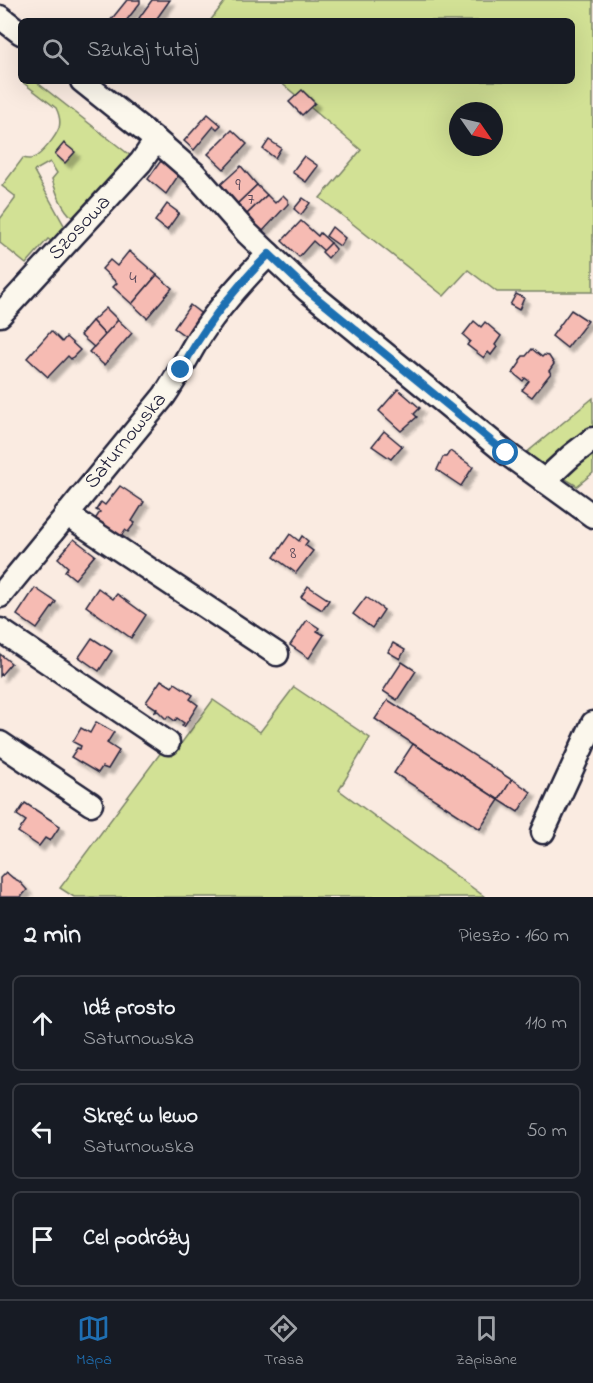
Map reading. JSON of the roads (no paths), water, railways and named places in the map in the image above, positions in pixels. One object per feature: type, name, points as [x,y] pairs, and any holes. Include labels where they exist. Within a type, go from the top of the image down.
[{"type":"street","points":[[86,84],[194,172],[247,233],[307,290],[506,453],[593,516]]},
{"type":"street","name":"Szosowa","points":[[0,315],[141,162],[156,140]]},
{"type":"street","name":"Saturnowska","points":[[0,596],[164,396],[196,342],[237,287],[269,254]]},
{"type":"street","points":[[544,481],[593,439]]},
{"type":"street","points":[[66,514],[277,654]]},
{"type":"street","points":[[0,630],[168,744]]},
{"type":"street","points":[[543,832],[593,723]]},
{"type":"street","points":[[0,743],[91,804]]}]
